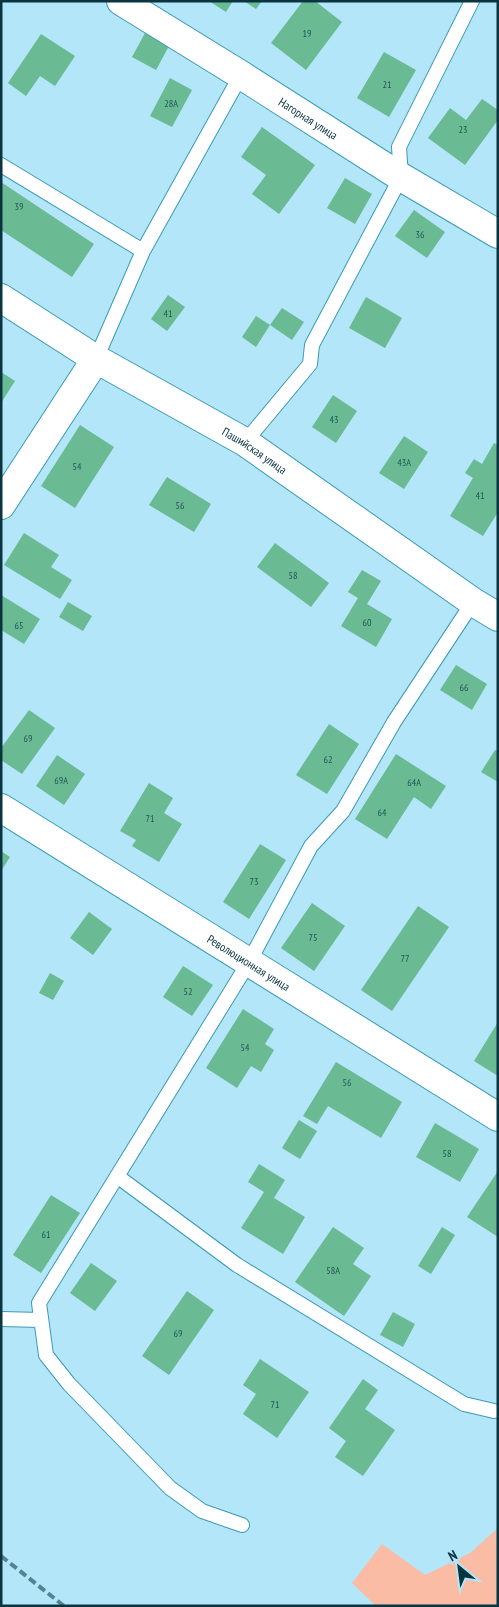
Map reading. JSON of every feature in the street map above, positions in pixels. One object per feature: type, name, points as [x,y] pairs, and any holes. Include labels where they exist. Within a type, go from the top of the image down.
[{"type":"street","name":"Нагорная улица","points":[[121,1],[241,74],[401,177],[498,234]]},
{"type":"street","name":"Пашийская улица","points":[[1,298],[96,359],[246,442],[473,602],[498,617]]},
{"type":"street","points":[[1,505],[96,359]]},
{"type":"street","name":"Революционная улица","points":[[1,808],[498,1117]]},
{"type":"lane","points":[[246,442],[310,364],[312,344],[401,177],[399,147],[472,1]]},
{"type":"lane","points":[[96,359],[143,252],[241,74]]},
{"type":"lane","points":[[1,165],[143,252]]},
{"type":"lane","points":[[242,1524],[202,1511],[170,1488],[69,1384],[46,1355],[39,1303],[249,962],[311,846],[343,811],[394,722],[473,602]]},
{"type":"lane","points":[[117,1176],[237,1265],[464,1404],[494,1411]]},
{"type":"lane","points":[[1,1319],[42,1320]]},
{"type":"shaded area","points":[[498,1528],[498,1606],[376,1606],[352,1583],[382,1544],[425,1575],[470,1553]]},
{"type":"building","points":[[209,1],[233,1],[226,12]]},
{"type":"building","points":[[244,1],[262,1],[256,9]]},
{"type":"building","points":[[303,1],[315,1],[342,22],[306,70],[271,43]]},
{"type":"building","points":[[145,33],[169,46],[156,70],[132,57]]},
{"type":"building","points":[[41,34],[75,56],[55,86],[40,76],[26,96],[8,83]]},
{"type":"building","points":[[384,52],[416,70],[389,117],[357,98]]},
{"type":"building","points":[[170,78],[192,90],[172,127],[150,116]]},
{"type":"building","points":[[482,99],[498,110],[498,120],[465,165],[428,138],[450,108],[466,120]]},
{"type":"building","points":[[262,127],[315,165],[279,214],[252,194],[266,175],[241,157]]},
{"type":"building","points":[[345,178],[372,194],[355,224],[327,208]]},
{"type":"building","points":[[1,182],[94,244],[72,277],[1,230]]},
{"type":"building","points":[[414,210],[445,232],[427,258],[395,236]]},
{"type":"building","points":[[168,295],[185,307],[167,331],[151,319]]},
{"type":"building","points":[[366,297],[402,318],[385,348],[349,328]]},
{"type":"building","points":[[282,308],[304,322],[292,340],[270,325]]},
{"type":"building","points":[[256,316],[270,325],[256,347],[242,337]]},
{"type":"building","points":[[1,372],[15,381],[1,403]]},
{"type":"building","points":[[333,395],[357,411],[336,443],[312,427]]},
{"type":"building","points":[[80,425],[114,447],[75,508],[41,486]]},
{"type":"building","points":[[404,436],[428,452],[404,489],[379,473]]},
{"type":"building","points":[[494,443],[498,445],[498,512],[483,536],[450,516],[473,478],[465,473],[474,459],[482,464]]},
{"type":"building","points":[[167,477],[211,504],[194,532],[149,505]]},
{"type":"building","points":[[24,533],[59,555],[51,567],[72,580],[60,599],[4,565]]},
{"type":"building","points":[[275,543],[329,583],[311,607],[257,567]]},
{"type":"building","points":[[362,570],[381,581],[367,604],[392,619],[376,647],[341,626],[358,598],[348,592]]},
{"type":"building","points":[[1,595],[40,619],[24,644],[1,630]]},
{"type":"building","points":[[68,602],[92,616],[83,631],[59,617]]},
{"type":"building","points":[[456,665],[487,684],[472,710],[440,690]]},
{"type":"building","points":[[29,710],[55,728],[22,774],[1,760],[1,748]]},
{"type":"building","points":[[329,724],[359,744],[327,794],[296,775]]},
{"type":"building","points":[[495,750],[498,751],[498,782],[481,772]]},
{"type":"building","points":[[396,754],[446,786],[431,809],[414,797],[387,839],[355,819]]},
{"type":"building","points":[[57,755],[85,774],[64,805],[36,786]]},
{"type":"building","points":[[149,783],[173,798],[164,813],[182,824],[159,862],[132,846],[136,840],[120,831]]},
{"type":"building","points":[[260,844],[286,860],[249,919],[223,902]]},
{"type":"building","points":[[1,851],[10,857],[1,871]]},
{"type":"building","points":[[312,903],[345,926],[314,971],[281,948]]},
{"type":"building","points":[[418,906],[449,927],[392,1011],[361,990]]},
{"type":"building","points":[[89,912],[112,929],[93,955],[70,938]]},
{"type":"building","points":[[183,966],[213,985],[192,1016],[163,997]]},
{"type":"building","points":[[50,973],[64,981],[53,1000],[39,993]]},
{"type":"building","points":[[243,1009],[274,1029],[265,1044],[274,1050],[261,1072],[251,1066],[237,1088],[206,1068]]},
{"type":"building","points":[[498,1022],[498,1076],[474,1061]]},
{"type":"building","points":[[336,1062],[402,1102],[381,1138],[328,1106],[317,1124],[303,1116]]},
{"type":"building","points":[[299,1120],[317,1131],[300,1159],[282,1148]]},
{"type":"building","points":[[435,1123],[479,1149],[460,1182],[416,1157]]},
{"type":"building","points":[[259,1164],[285,1180],[274,1198],[305,1217],[283,1254],[241,1228],[264,1192],[248,1182]]},
{"type":"building","points":[[498,1171],[498,1237],[467,1217]]},
{"type":"building","points":[[51,1195],[80,1213],[41,1273],[13,1255]]},
{"type":"building","points":[[333,1227],[364,1248],[353,1264],[371,1276],[344,1316],[295,1282]]},
{"type":"building","points":[[442,1227],[455,1235],[431,1274],[418,1266]]},
{"type":"building","points":[[91,1263],[117,1281],[95,1311],[70,1293]]},
{"type":"building","points":[[187,1291],[214,1310],[169,1375],[142,1356]]},
{"type":"building","points":[[393,1312],[415,1324],[403,1347],[380,1335]]},
{"type":"building","points":[[260,1359],[309,1392],[277,1438],[243,1414],[256,1394],[243,1385]]},
{"type":"building","points":[[363,1379],[378,1390],[365,1409],[395,1430],[363,1476],[335,1457],[346,1441],[329,1428]]},
{"type":"railway","points":[[1,1556],[64,1606]]}]
